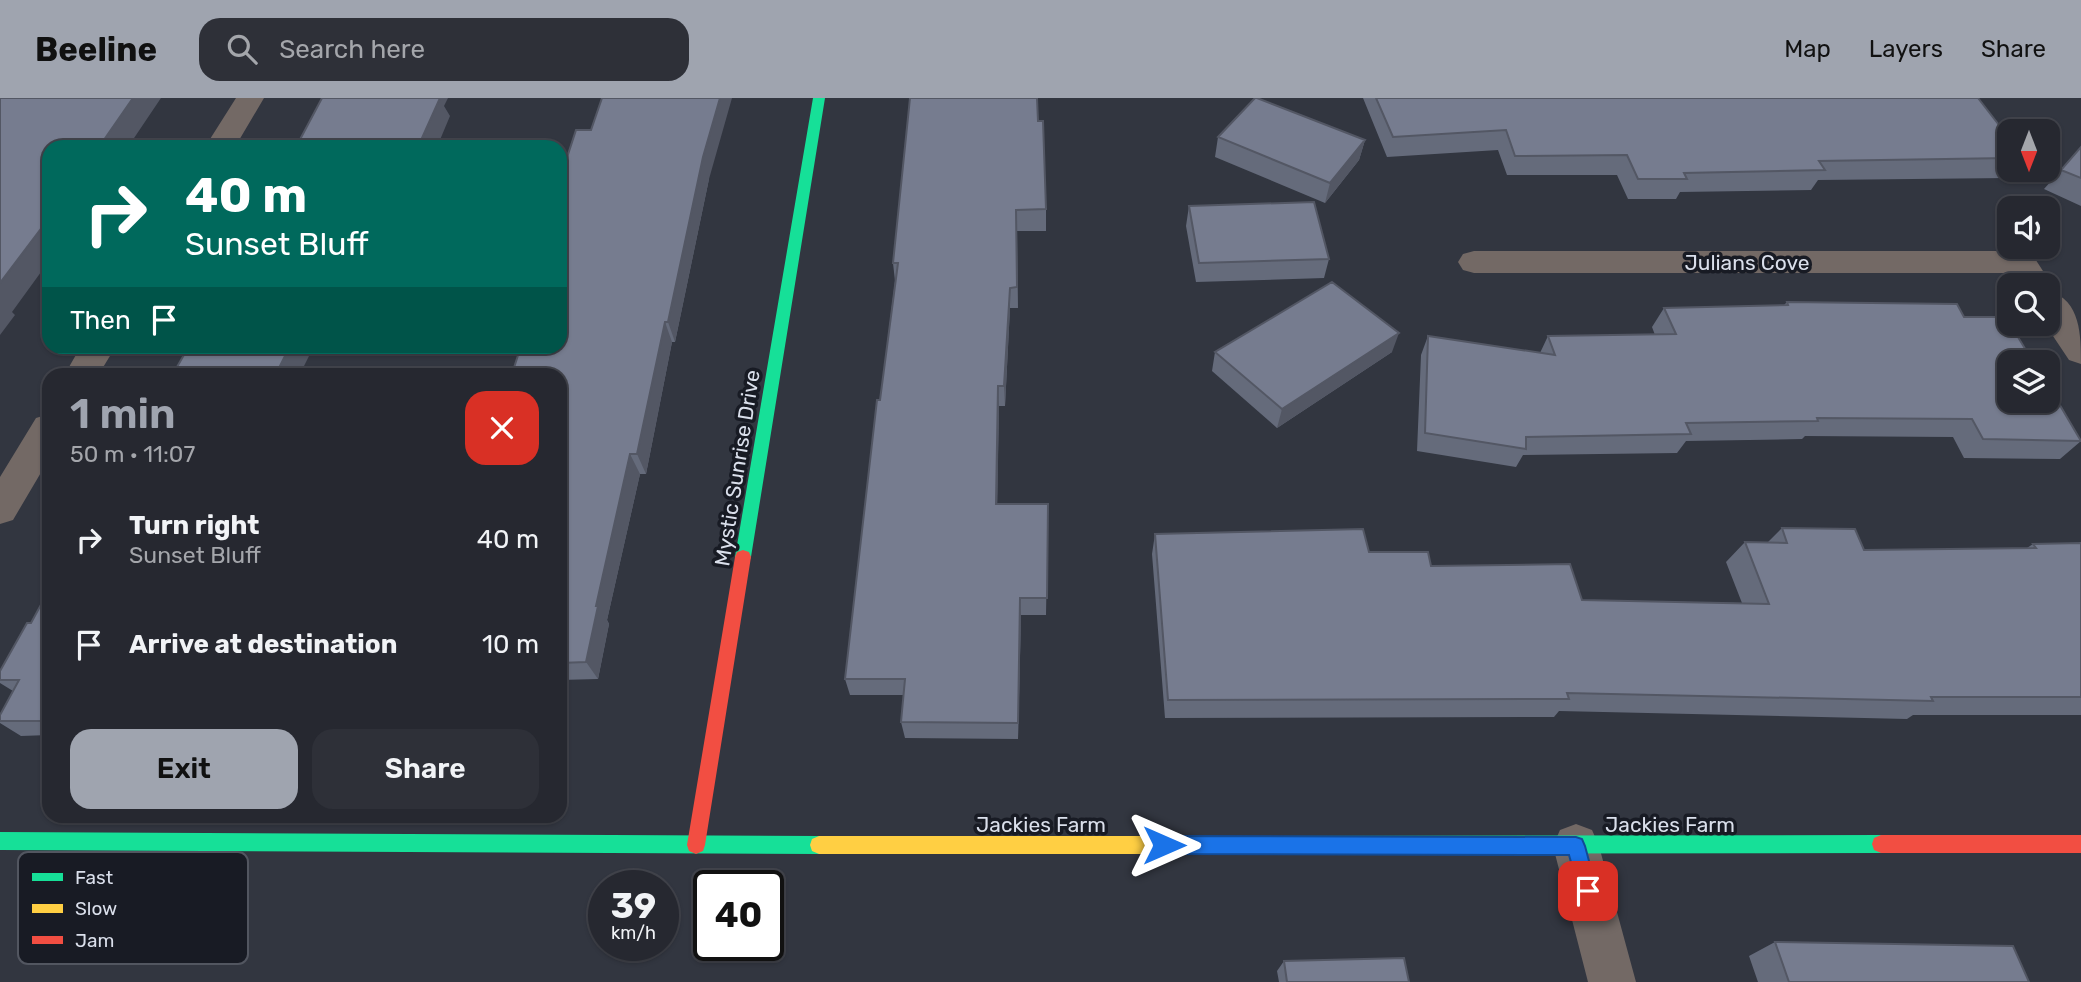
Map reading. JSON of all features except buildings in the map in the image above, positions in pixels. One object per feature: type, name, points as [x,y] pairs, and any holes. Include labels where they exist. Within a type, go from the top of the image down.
[{"type":"street","points":[[224,140],[250,98]]},
{"type":"street","name":"Mystic Sunrise Drive","points":[[696,845],[819,98]]},
{"type":"street","name":"Julians Cove","points":[[1474,262],[1997,273]]},
{"type":"street","points":[[2060,320],[2081,351]]},
{"type":"street","points":[[0,509],[42,440]]},
{"type":"street","name":"Jackies Farm","points":[[0,841],[696,845],[2081,844]]},
{"type":"street","points":[[1576,846],[1612,982]]},
{"type":"traffic: fast","points":[[743,557],[819,98]]},
{"type":"traffic: fast","points":[[0,841],[819,845]]},
{"type":"traffic: fast","points":[[1236,845],[1881,844]]},
{"type":"traffic: slow","points":[[819,845],[1236,845]]},
{"type":"traffic: jam","points":[[696,845],[743,557]]},
{"type":"traffic: jam","points":[[1881,844],[2081,844]]},
{"type":"route","points":[[1164,845],[1576,846],[1588,891]]}]
